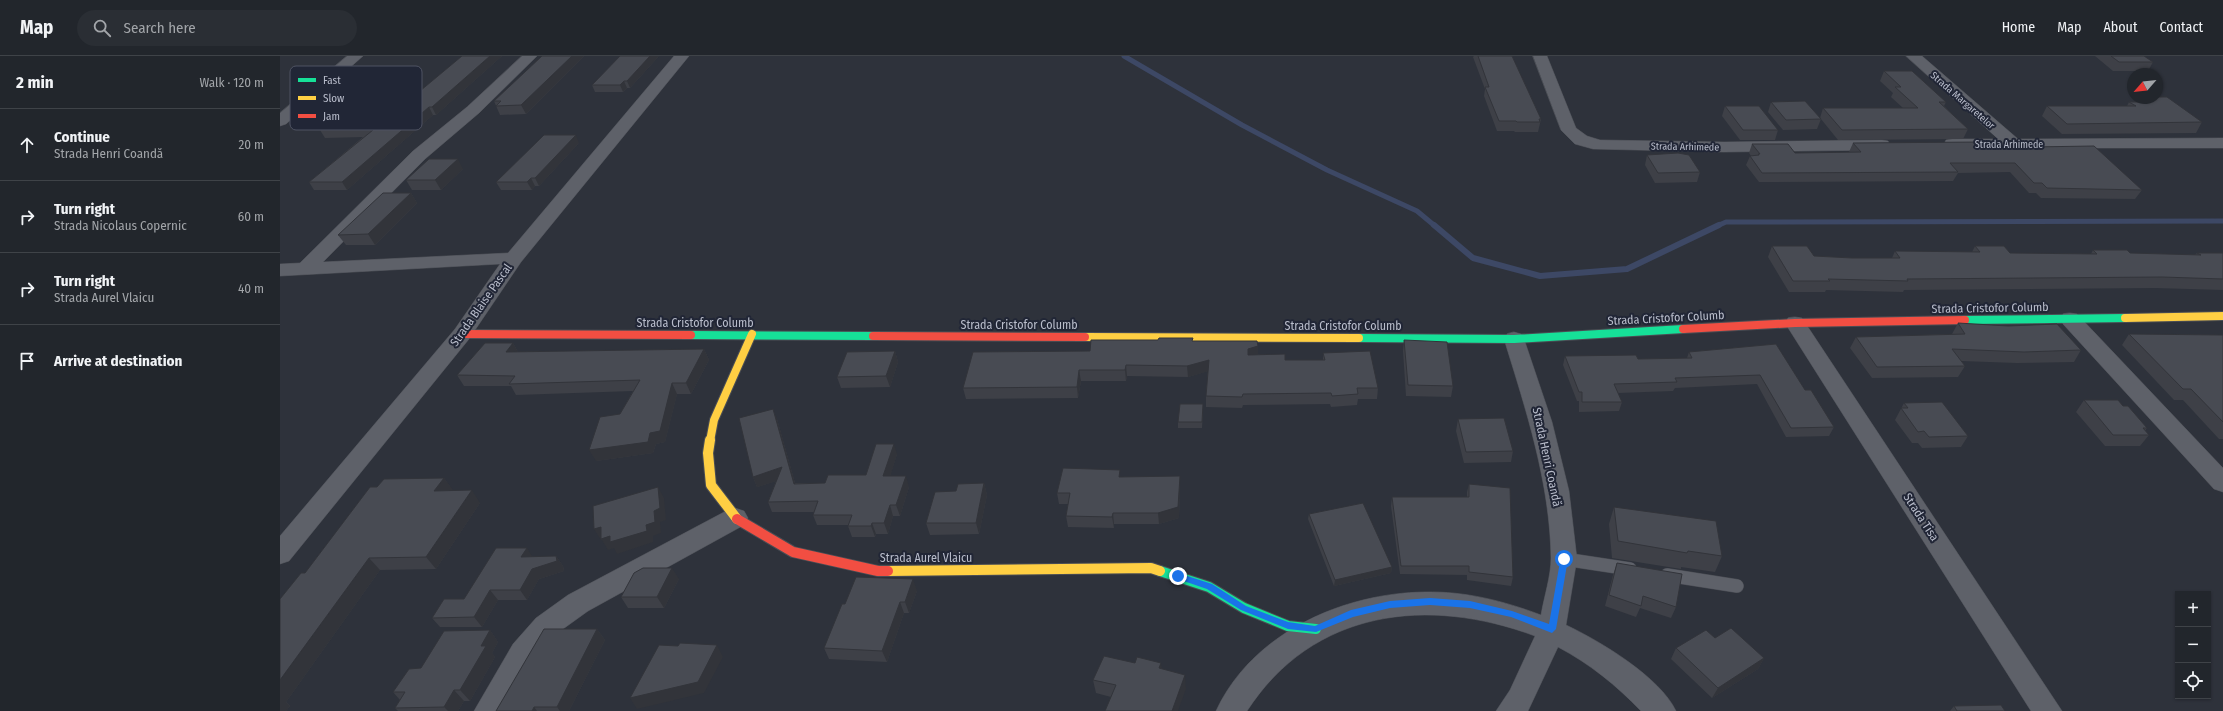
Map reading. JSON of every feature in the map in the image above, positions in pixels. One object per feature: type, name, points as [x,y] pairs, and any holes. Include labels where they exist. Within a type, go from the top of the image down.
[{"type":"street","points":[[344,66],[356,56]]},
{"type":"street","points":[[305,269],[419,155],[473,110],[530,56]]},
{"type":"street","name":"Strada Blaise Pascal","points":[[280,554],[462,334],[514,258],[682,56]]},
{"type":"street","name":"Strada Arhimede","points":[[1540,56],[1569,130],[1581,140],[1599,145],[1724,147],[1896,145]]},
{"type":"street","name":"Strada Margaretelor","points":[[1913,56],[2013,143]]},
{"type":"street","points":[[280,121],[290,112]]},
{"type":"street","name":"Strada Arhimede","points":[[1935,144],[2223,143]]},
{"type":"street","points":[[280,270],[514,258]]},
{"type":"street","name":"Strada Cristofor Columb","points":[[462,334],[752,334],[1514,339],[1795,323],[2223,316]]},
{"type":"street","points":[[2070,319],[2223,483]]},
{"type":"street","name":"Strada Tisa","points":[[1795,323],[2047,711]]},
{"type":"street","name":"Strada Aurel Vlaicu","points":[[752,334],[714,420],[708,453],[711,485],[735,518],[793,552],[878,570],[1151,568],[1210,587],[1244,608],[1288,626],[1316,629]]},
{"type":"street","name":"Strada Henri Coandă","points":[[1511,711],[1520,699],[1552,629],[1564,559],[1557,491],[1541,422],[1514,339]]},
{"type":"street","points":[[489,711],[523,652],[546,626],[578,603],[735,518]]},
{"type":"street","points":[[1231,711],[1248,686],[1268,664],[1291,644],[1316,629],[1351,614],[1390,605],[1430,602],[1470,605],[1491,609],[1512,614],[1552,629],[1591,651],[1622,674],[1661,711]]},
{"type":"lane","points":[[1564,559],[1737,586]]},
{"type":"building","points":[[462,56],[490,56],[432,107],[429,107],[422,113],[422,89]]},
{"type":"building","points":[[542,56],[572,56],[521,105],[496,106],[501,101],[494,101]]},
{"type":"building","points":[[620,56],[650,56],[627,81],[624,81],[620,85],[592,85]]},
{"type":"building","points":[[1478,56],[1512,56],[1541,119],[1539,119],[1540,122],[1499,121],[1485,87],[1489,87]]},
{"type":"building","points":[[2111,56],[2144,56],[2153,62],[2119,62]]},
{"type":"building","points":[[1884,71],[1912,71],[1946,102],[1939,102],[1968,129],[1842,130],[1823,108],[1918,108],[1895,87],[1901,87]]},
{"type":"building","points":[[2163,97],[2167,97],[2202,122],[2067,124],[2047,106],[2136,106],[2132,104],[2163,104]]},
{"type":"building","points":[[1805,101],[1821,119],[1786,120],[1771,102]]},
{"type":"building","points":[[1725,106],[1759,106],[1778,130],[1743,130]]},
{"type":"building","points":[[373,130],[402,130],[342,182],[309,182]]},
{"type":"building","points":[[544,135],[576,135],[535,178],[531,178],[527,182],[496,182]]},
{"type":"building","points":[[1981,142],[1985,145],[2030,147],[2094,146],[2142,190],[2047,188],[2042,183],[2034,183],[2015,163],[1950,163],[1958,172],[1762,173],[1750,156],[1760,154],[1752,144],[1788,144],[1795,153],[1861,152],[1853,143]]},
{"type":"building","points":[[1678,153],[1689,155],[1700,172],[1658,173],[1647,155]]},
{"type":"building","points":[[429,159],[458,159],[435,180],[406,180]]},
{"type":"building","points":[[383,193],[411,193],[368,234],[338,235]]},
{"type":"building","points":[[1772,246],[1807,246],[1814,256],[1852,258],[1900,258],[1895,251],[1980,252],[1975,246],[2004,246],[2010,253],[2097,254],[2093,250],[2127,250],[2130,253],[2201,255],[2197,253],[2223,253],[2223,279],[2162,277],[1907,279],[1908,281],[1828,279],[1830,281],[1793,281]]},
{"type":"building","points":[[1958,323],[2008,326],[2057,324],[2081,350],[2024,352],[1952,349],[1965,366],[1877,367],[1856,337],[1965,334]]},
{"type":"building","points":[[2129,334],[2223,335],[2223,422],[2191,389],[2183,389]]},
{"type":"building","points":[[1159,338],[1193,338],[1192,341],[1257,341],[1258,346],[1248,349],[1248,355],[1285,354],[1285,360],[1325,360],[1323,353],[1370,351],[1378,388],[1357,388],[1358,394],[1332,396],[1331,393],[1243,394],[1242,397],[1206,396],[1209,360],[1187,366],[1126,365],[1125,370],[1079,370],[1077,387],[963,388],[973,352],[1090,351],[1091,340],[1158,340]]},
{"type":"building","points":[[1404,340],[1447,342],[1453,386],[1408,385]]},
{"type":"building","points":[[485,343],[513,343],[506,352],[704,349],[686,383],[672,383],[660,431],[650,433],[648,442],[589,450],[600,417],[620,414],[640,380],[509,384],[515,376],[457,375]]},
{"type":"building","points":[[1776,344],[1805,390],[1811,390],[1834,427],[1791,428],[1760,375],[1675,378],[1677,382],[1614,384],[1622,402],[1582,402],[1582,392],[1579,392],[1565,356],[1636,355],[1638,359],[1692,358],[1689,352]]},
{"type":"building","points":[[895,351],[886,376],[837,377],[847,352]]},
{"type":"building","points":[[2084,400],[2118,400],[2123,406],[2128,406],[2147,428],[2143,428],[2149,435],[2113,435]]},
{"type":"building","points":[[1942,402],[1968,436],[1929,437],[1924,431],[1918,432],[1901,408],[1908,408],[1904,403]]},
{"type":"building","points":[[1180,404],[1203,404],[1202,422],[1178,422]]},
{"type":"building","points":[[773,409],[794,484],[825,483],[828,475],[866,475],[876,444],[894,444],[883,476],[906,476],[896,505],[890,505],[884,523],[872,523],[871,526],[848,526],[852,515],[813,515],[818,501],[768,502],[782,467],[753,477],[739,418]]},
{"type":"building","points":[[1504,418],[1513,451],[1466,452],[1458,419]]},
{"type":"building","points":[[1063,468],[1120,470],[1119,477],[1180,476],[1178,507],[1158,513],[1113,513],[1112,517],[1066,516],[1070,493],[1057,493]]},
{"type":"building","points":[[444,478],[434,491],[472,490],[426,557],[369,558],[280,680],[280,599],[301,573],[305,573],[370,487],[377,487],[384,479]]},
{"type":"building","points":[[984,483],[976,523],[926,523],[935,492],[956,491],[958,484]]},
{"type":"building","points":[[1469,484],[1510,488],[1513,577],[1469,572],[1469,566],[1401,566],[1392,497],[1469,497]]},
{"type":"building","points":[[658,487],[660,508],[654,511],[655,522],[646,525],[647,531],[610,542],[610,536],[601,539],[601,527],[594,529],[593,506]]},
{"type":"building","points":[[1363,503],[1392,567],[1335,580],[1309,514]]},
{"type":"building","points":[[1614,507],[1716,521],[1722,556],[1688,551],[1687,553],[1618,541]]},
{"type":"building","points":[[496,548],[527,548],[521,557],[556,556],[557,561],[532,569],[520,590],[490,590],[474,617],[432,618],[444,599],[464,599]]},
{"type":"building","points":[[1617,563],[1682,574],[1676,607],[1643,596],[1641,606],[1609,595]]},
{"type":"building","points":[[643,568],[672,568],[657,597],[621,597],[634,573]]},
{"type":"building","points":[[856,577],[913,579],[905,602],[900,602],[882,651],[824,648],[842,604],[845,604]]},
{"type":"building","points":[[1731,628],[1764,658],[1718,688],[1676,648],[1706,630],[1715,638]]},
{"type":"building","points":[[544,629],[597,629],[557,707],[534,707],[532,711],[496,711]]},
{"type":"building","points":[[490,630],[481,646],[486,646],[460,690],[454,690],[444,707],[395,708],[405,692],[393,692],[409,669],[421,668],[444,631]]},
{"type":"building","points":[[680,643],[717,645],[698,682],[630,698],[659,645],[678,646]]},
{"type":"building","points":[[1104,656],[1135,663],[1137,657],[1161,663],[1159,668],[1185,675],[1172,711],[1105,711],[1116,685],[1093,680]]},
{"type":"building","points":[[2001,705],[2005,711],[1957,711],[1954,706]]},
{"type":"waterway","points":[[1124,56],[1242,125],[1327,170],[1417,211],[1435,226]]},
{"type":"waterway","points":[[1717,226],[1726,222],[2223,221]]},
{"type":"waterway","points":[[1434,225],[1473,258],[1540,276],[1627,269],[1719,225]]},
{"type":"traffic: fast","points":[[1965,320],[2125,318]]},
{"type":"traffic: fast","points":[[1359,338],[1514,339],[1683,329]]},
{"type":"traffic: fast","points":[[691,335],[873,336]]},
{"type":"traffic: fast","points":[[1160,571],[1209,587],[1244,608],[1288,626],[1316,629]]},
{"type":"traffic: slow","points":[[2125,318],[2223,316]]},
{"type":"traffic: slow","points":[[737,519],[711,485],[708,453],[714,420],[752,334]]},
{"type":"traffic: slow","points":[[1085,337],[1359,338]]},
{"type":"traffic: slow","points":[[888,571],[1151,568],[1160,571]]},
{"type":"traffic: jam","points":[[1683,329],[1795,323],[1965,320]]},
{"type":"traffic: jam","points":[[462,334],[691,335]]},
{"type":"traffic: jam","points":[[873,336],[1085,337]]},
{"type":"traffic: jam","points":[[737,519],[793,552],[878,571],[888,571]]},
{"type":"route","points":[[1178,576],[1210,587],[1244,608],[1288,626],[1316,629],[1351,614],[1390,605],[1430,602],[1470,605],[1512,614],[1552,629],[1564,559]]}]
